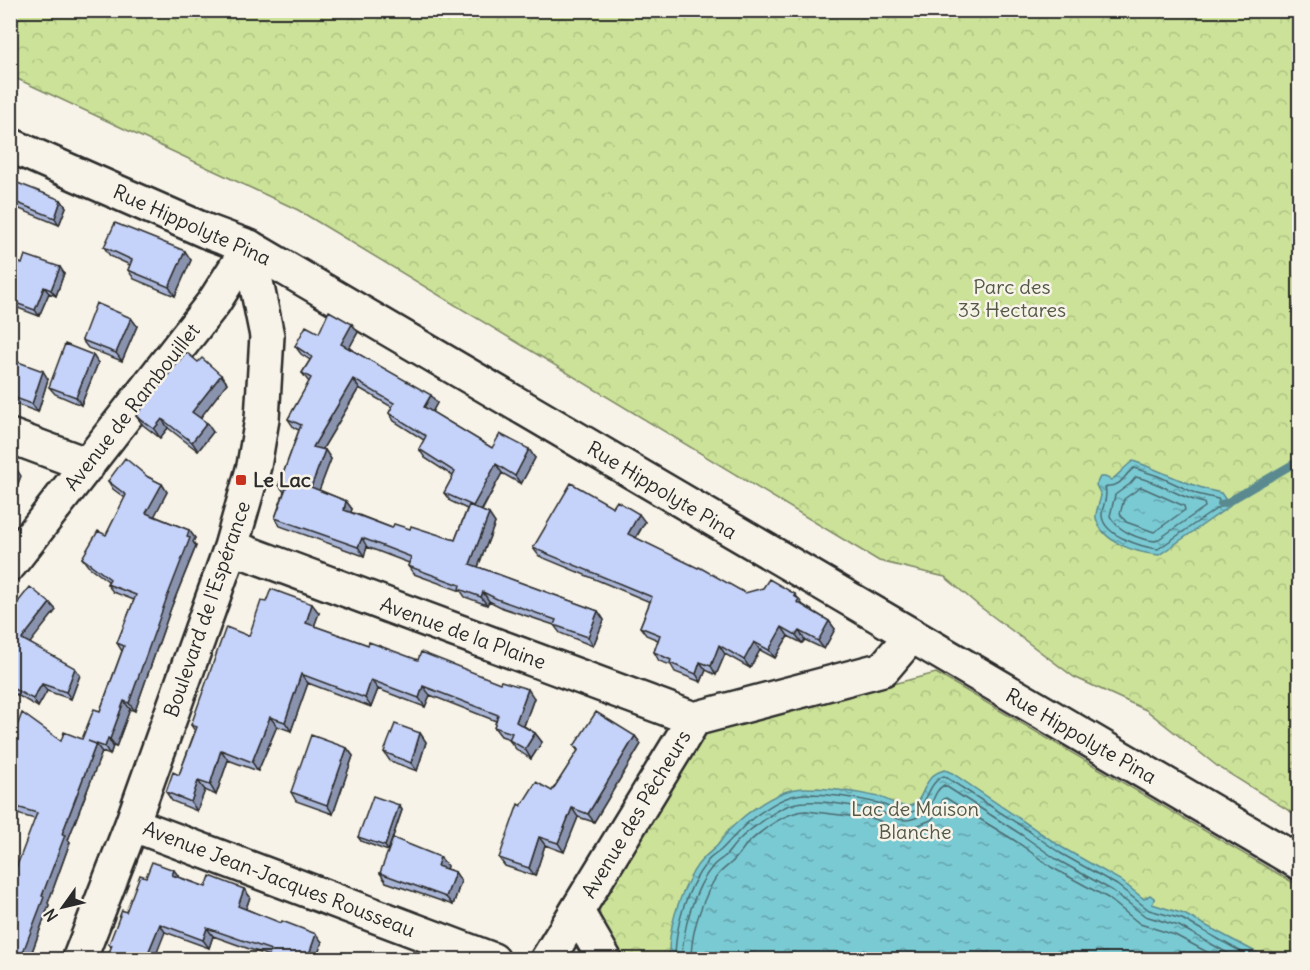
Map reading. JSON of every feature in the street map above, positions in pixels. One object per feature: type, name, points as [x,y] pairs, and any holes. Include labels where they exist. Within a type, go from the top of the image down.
[{"type":"street","name":"Rue Hippolyte Pina","points":[[10,145],[249,247],[1299,863]]},
{"type":"street","name":"Avenue de Rambouillet","points":[[10,564],[214,302],[249,247]]},
{"type":"street","name":"Boulevard de l'Espérance","points":[[79,960],[132,824],[231,547],[254,466],[262,419],[267,336],[249,247]]},
{"type":"street","points":[[10,436],[88,465]]},
{"type":"street","name":"Avenue de la Plaine","points":[[231,547],[694,719]]},
{"type":"street","name":"Avenue des Pêcheurs","points":[[547,960],[694,719],[883,669],[911,636]]},
{"type":"street","name":"Avenue Jean-Jacques Rousseau","points":[[132,824],[493,960]]},
{"type":"street","points":[[577,912],[606,960]]},
{"type":"green space","name":"Parc des 33 Hectares","points":[[11,11],[1299,11],[1299,817],[1217,766],[1146,710],[1074,677],[979,606],[945,577],[879,561],[298,210],[11,76]]},
{"type":"green space","name":"Lac de Maison Blanche","points":[[936,673],[1299,886],[1299,959],[620,959],[601,921],[599,894],[690,747],[707,731]]},
{"type":"water","points":[[1133,461],[1198,487],[1221,493],[1230,506],[1159,555],[1141,552],[1122,545],[1105,534],[1096,518],[1101,495],[1096,485],[1100,477],[1111,480]]},
{"type":"water","name":"Lac de Maison Blanche","points":[[945,770],[1063,848],[1120,880],[1144,899],[1150,895],[1155,899],[1152,904],[1184,914],[1269,959],[669,959],[670,937],[675,915],[693,872],[728,831],[764,802],[785,792],[806,788],[861,793],[901,806],[909,806],[915,804],[919,799],[931,777]]},
{"type":"building","points":[[15,182],[61,200],[55,218],[10,200],[10,192]]},
{"type":"building","points":[[115,223],[185,251],[169,287],[128,270],[132,260],[104,247]]},
{"type":"building","points":[[25,255],[60,267],[51,290],[44,287],[35,310],[10,301],[10,259],[22,264]]},
{"type":"building","points":[[96,303],[131,318],[116,353],[82,340]]},
{"type":"building","points":[[329,311],[352,324],[341,344],[431,395],[424,407],[492,448],[500,434],[529,449],[515,476],[496,464],[473,506],[444,493],[455,472],[419,449],[426,436],[389,413],[394,403],[353,379],[313,447],[325,450],[311,487],[346,501],[344,510],[392,528],[394,524],[410,529],[411,526],[455,540],[469,505],[489,514],[470,564],[598,611],[588,637],[554,625],[556,620],[483,592],[481,597],[459,589],[460,585],[408,566],[411,557],[362,538],[358,547],[275,518],[286,488],[279,485],[301,425],[288,419],[311,378],[302,373],[312,357],[295,346],[306,326],[319,333]]},
{"type":"building","points":[[65,344],[93,355],[76,397],[49,387]]},
{"type":"building","points":[[186,352],[198,362],[202,358],[221,375],[192,412],[207,423],[192,442],[162,419],[154,429],[136,416]]},
{"type":"building","points":[[10,359],[43,371],[32,404],[10,396]]},
{"type":"building","points":[[125,458],[148,477],[162,484],[146,513],[189,530],[187,537],[190,538],[129,703],[124,701],[105,747],[88,741],[96,744],[62,834],[65,835],[42,896],[44,897],[20,960],[10,960],[10,884],[37,813],[10,805],[10,745],[22,713],[61,741],[64,732],[82,739],[94,709],[100,711],[124,646],[117,643],[136,595],[107,584],[110,579],[82,558],[98,531],[106,535],[126,495],[108,481]]},
{"type":"building","points":[[10,465],[15,467],[10,479]]},
{"type":"building","points":[[571,483],[613,507],[617,501],[639,514],[628,534],[699,567],[745,593],[763,588],[769,579],[795,594],[794,596],[799,599],[797,602],[829,621],[818,641],[799,631],[796,635],[782,627],[769,650],[754,642],[744,660],[719,645],[711,666],[700,662],[696,674],[670,663],[671,660],[654,652],[660,635],[640,627],[652,597],[533,548]]},
{"type":"building","points":[[30,587],[50,603],[22,639],[75,668],[66,692],[42,684],[33,699],[10,687],[10,612]]},
{"type":"building","points":[[271,589],[312,604],[306,623],[418,660],[421,652],[500,683],[501,681],[528,689],[516,722],[535,733],[525,749],[509,740],[512,733],[494,727],[498,715],[423,686],[419,698],[371,680],[365,698],[301,674],[285,722],[270,717],[252,762],[221,750],[210,785],[198,781],[191,802],[166,792],[173,772],[179,775],[197,727],[191,725],[226,627],[249,636],[261,601],[266,602]]},
{"type":"building","points":[[596,712],[635,736],[588,814],[572,808],[558,843],[539,837],[529,868],[499,858],[518,804],[521,806],[536,782],[552,791],[579,749],[574,746]]},
{"type":"building","points":[[395,724],[420,733],[411,763],[384,752]]},
{"type":"building","points":[[311,735],[347,748],[327,805],[291,792]]},
{"type":"building","points":[[373,796],[399,805],[385,846],[358,837]]},
{"type":"building","points":[[393,838],[440,857],[437,866],[455,872],[446,897],[380,873]]},
{"type":"building","points":[[152,862],[174,870],[172,875],[206,887],[210,876],[244,889],[238,906],[316,934],[307,960],[269,960],[267,959],[271,950],[207,928],[203,940],[160,924],[146,958],[150,960],[106,960],[112,945],[109,944],[122,910],[126,912],[140,875],[146,877]]},
{"type":"waterway","points":[[1221,504],[1300,460]]},
{"type":"place","name":"Le Lac","points":[[241,480]]}]
